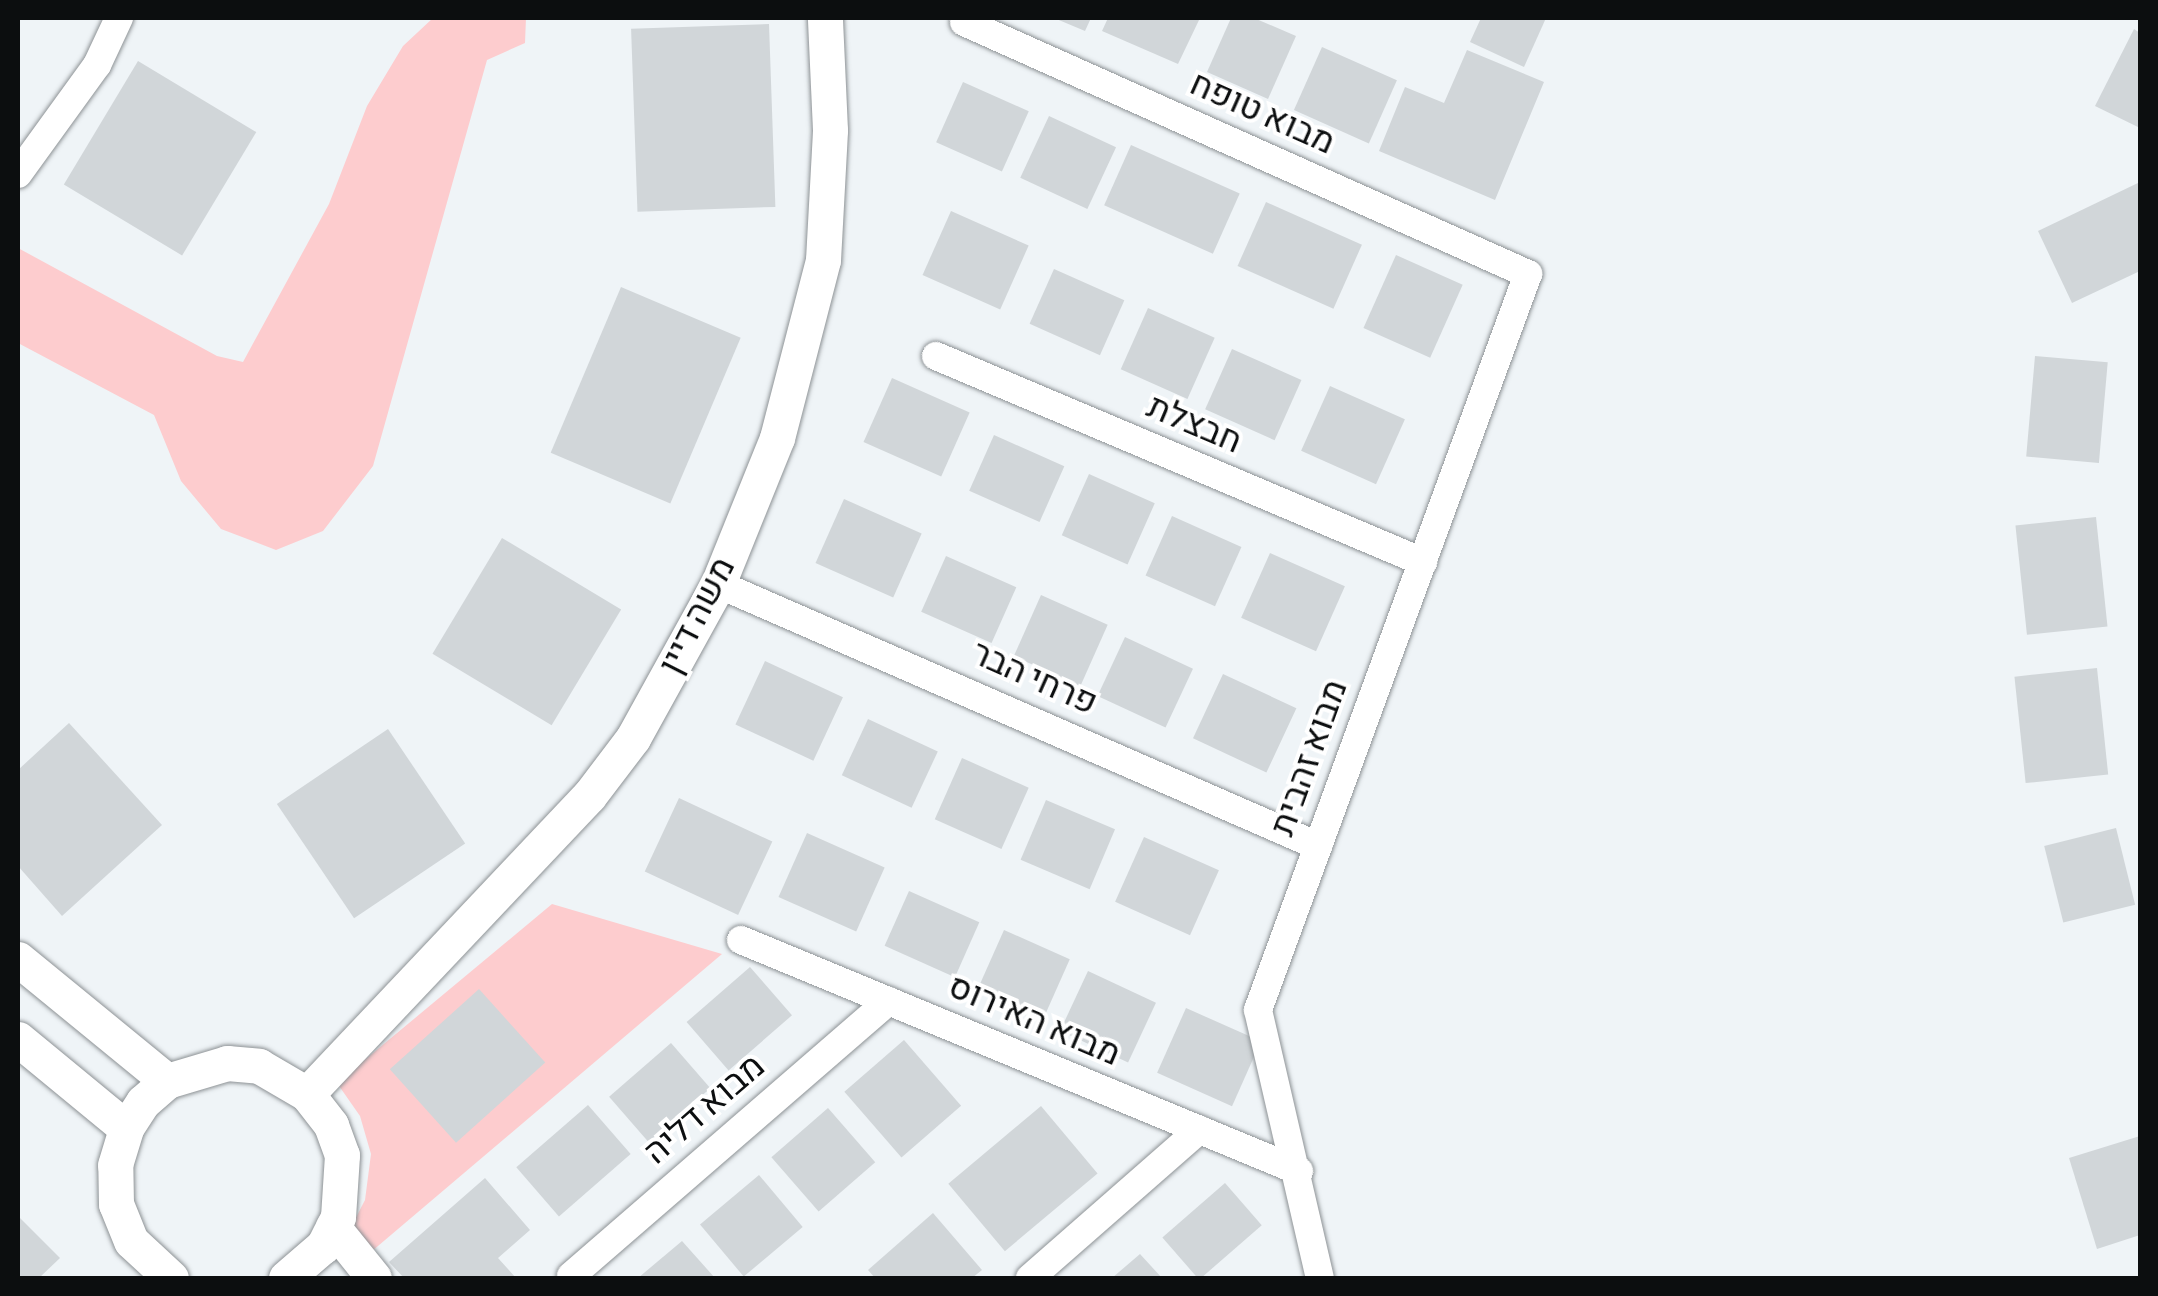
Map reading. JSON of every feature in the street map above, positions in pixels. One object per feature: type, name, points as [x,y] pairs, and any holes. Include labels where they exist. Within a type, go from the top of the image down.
[{"type":"street","points":[[18,174],[97,65],[119,18]]},
{"type":"street","name":"משה דיין","points":[[307,1094],[589,796],[633,738],[718,584],[777,438],[823,260],[830,130],[825,18]]},
{"type":"street","name":"מבוא טופח","points":[[964,22],[1528,274]]},
{"type":"street","name":"מבוא זהבית","points":[[1320,1278],[1258,1010],[1528,274]]},
{"type":"street","name":"חבצלת","points":[[936,356],[1422,562]]},
{"type":"street","name":"פרחי הבר","points":[[718,584],[1318,846]]},
{"type":"street","name":"מבוא האירוס","points":[[741,940],[1298,1171]]},
{"type":"street","points":[[18,959],[167,1081]]},
{"type":"street","name":"מבוא דליה","points":[[571,1276],[888,1001]]},
{"type":"street","points":[[18,1039],[126,1128]]},
{"type":"street","points":[[158,1276],[131,1241],[116,1204],[114,1165],[126,1128],[167,1081],[227,1063],[259,1066],[307,1094],[331,1124],[342,1154],[344,1186],[333,1227],[323,1246],[286,1278]]},
{"type":"street","points":[[1030,1278],[1199,1130]]},
{"type":"street","points":[[333,1227],[374,1278]]},
{"type":"shaded area","points":[[433,18],[526,18],[525,43],[487,60],[373,466],[323,531],[276,550],[221,529],[181,481],[154,415],[18,343],[18,248],[217,356],[243,362],[329,204],[367,106],[403,46]]},
{"type":"shaded area","points":[[552,904],[722,954],[365,1257],[346,1237],[365,1200],[371,1154],[360,1116],[337,1083]]},
{"type":"building","points":[[1054,18],[1091,18],[1085,31]]},
{"type":"building","points":[[1108,18],[1200,18],[1178,64],[1102,31]]},
{"type":"building","points":[[1231,18],[1254,18],[1296,36],[1268,99],[1207,72]]},
{"type":"building","points":[[1481,18],[1546,18],[1524,67],[1470,42]]},
{"type":"building","points":[[769,24],[775,207],[637,212],[631,29]]},
{"type":"building","points":[[2134,29],[2140,33],[2140,128],[2095,106]]},
{"type":"building","points":[[1322,47],[1397,80],[1369,143],[1294,110]]},
{"type":"building","points":[[1467,50],[1544,82],[1495,200],[1379,151],[1405,87],[1444,103]]},
{"type":"building","points":[[138,61],[256,132],[182,256],[64,184]]},
{"type":"building","points":[[963,82],[1029,111],[1002,172],[936,142]]},
{"type":"building","points":[[1049,116],[1116,147],[1087,209],[1020,178]]},
{"type":"building","points":[[1131,145],[1240,193],[1213,254],[1104,205]]},
{"type":"building","points":[[2140,182],[2140,271],[2072,303],[2038,231]]},
{"type":"building","points":[[1266,202],[1362,245],[1333,309],[1238,266]]},
{"type":"building","points":[[951,211],[1029,246],[1000,310],[923,275]]},
{"type":"building","points":[[1396,255],[1463,285],[1430,358],[1363,328]]},
{"type":"building","points":[[1054,269],[1124,300],[1100,355],[1030,324]]},
{"type":"building","points":[[621,287],[741,338],[670,503],[551,453]]},
{"type":"building","points":[[1148,308],[1215,338],[1187,399],[1121,369]]},
{"type":"building","points":[[1232,349],[1301,380],[1275,440],[1205,409]]},
{"type":"building","points":[[2035,356],[2108,362],[2099,463],[2026,457]]},
{"type":"building","points":[[892,378],[970,413],[941,477],[864,442]]},
{"type":"building","points":[[1330,386],[1405,419],[1376,484],[1301,451]]},
{"type":"building","points":[[994,435],[1064,466],[1040,522],[969,491]]},
{"type":"building","points":[[1089,474],[1155,503],[1128,564],[1062,535]]},
{"type":"building","points":[[844,499],[922,534],[893,598],[816,563]]},
{"type":"building","points":[[1172,516],[1241,547],[1215,606],[1146,575]]},
{"type":"building","points":[[2096,517],[2107,626],[2027,635],[2015,525]]},
{"type":"building","points":[[502,538],[621,610],[552,725],[432,654]]},
{"type":"building","points":[[1270,553],[1345,586],[1316,651],[1241,618]]},
{"type":"building","points":[[946,556],[1016,587],[992,643],[921,612]]},
{"type":"building","points":[[1041,595],[1108,625],[1080,686],[1014,656]]},
{"type":"building","points":[[1125,637],[1193,669],[1166,728],[1098,696]]},
{"type":"building","points":[[765,661],[843,697],[813,761],[735,724]]},
{"type":"building","points":[[2097,668],[2108,774],[2026,783],[2014,677]]},
{"type":"building","points":[[1223,674],[1296,708],[1266,773],[1193,738]]},
{"type":"building","points":[[868,719],[938,752],[912,808],[842,775]]},
{"type":"building","points":[[69,723],[162,825],[62,916],[18,866],[18,770]]},
{"type":"building","points":[[388,729],[465,843],[354,918],[277,804]]},
{"type":"building","points":[[962,758],[1029,788],[1001,849],[935,819]]},
{"type":"building","points":[[679,798],[772,842],[738,915],[645,871]]},
{"type":"building","points":[[1046,800],[1115,829],[1090,889],[1021,860]]},
{"type":"building","points":[[2116,828],[2135,905],[2063,923],[2044,846]]},
{"type":"building","points":[[807,833],[885,868],[856,932],[779,897]]},
{"type":"building","points":[[1144,837],[1219,870],[1190,935],[1115,902]]},
{"type":"building","points":[[909,891],[979,922],[955,977],[885,946]]},
{"type":"building","points":[[1004,930],[1070,959],[1043,1020],[977,991]]},
{"type":"building","points":[[750,967],[792,1015],[729,1070],[687,1022]]},
{"type":"building","points":[[1088,971],[1156,1003],[1128,1063],[1060,1031]]},
{"type":"building","points":[[479,989],[545,1063],[456,1143],[390,1069]]},
{"type":"building","points":[[1186,1008],[1261,1041],[1232,1106],[1157,1073]]},
{"type":"building","points":[[904,1040],[961,1106],[901,1157],[844,1092]]},
{"type":"building","points":[[671,1043],[710,1088],[648,1142],[609,1097]]},
{"type":"building","points":[[588,1105],[631,1154],[559,1216],[516,1167]]},
{"type":"building","points":[[1041,1106],[1098,1173],[1005,1251],[948,1184]]},
{"type":"building","points":[[828,1108],[875,1162],[819,1212],[771,1157]]},
{"type":"building","points":[[2140,1136],[2140,1235],[2097,1249],[2069,1158]]},
{"type":"building","points":[[759,1175],[803,1227],[744,1277],[700,1224]]},
{"type":"building","points":[[485,1178],[530,1230],[498,1258],[516,1278],[404,1278],[389,1262]]},
{"type":"building","points":[[1225,1183],[1262,1225],[1201,1278],[1162,1237]]},
{"type":"building","points":[[933,1213],[982,1270],[972,1278],[875,1278],[868,1270]]},
{"type":"building","points":[[18,1216],[60,1258],[39,1278],[18,1278]]},
{"type":"building","points":[[682,1241],[715,1278],[638,1278]]},
{"type":"building","points":[[1140,1254],[1162,1278],[1112,1278]]}]
